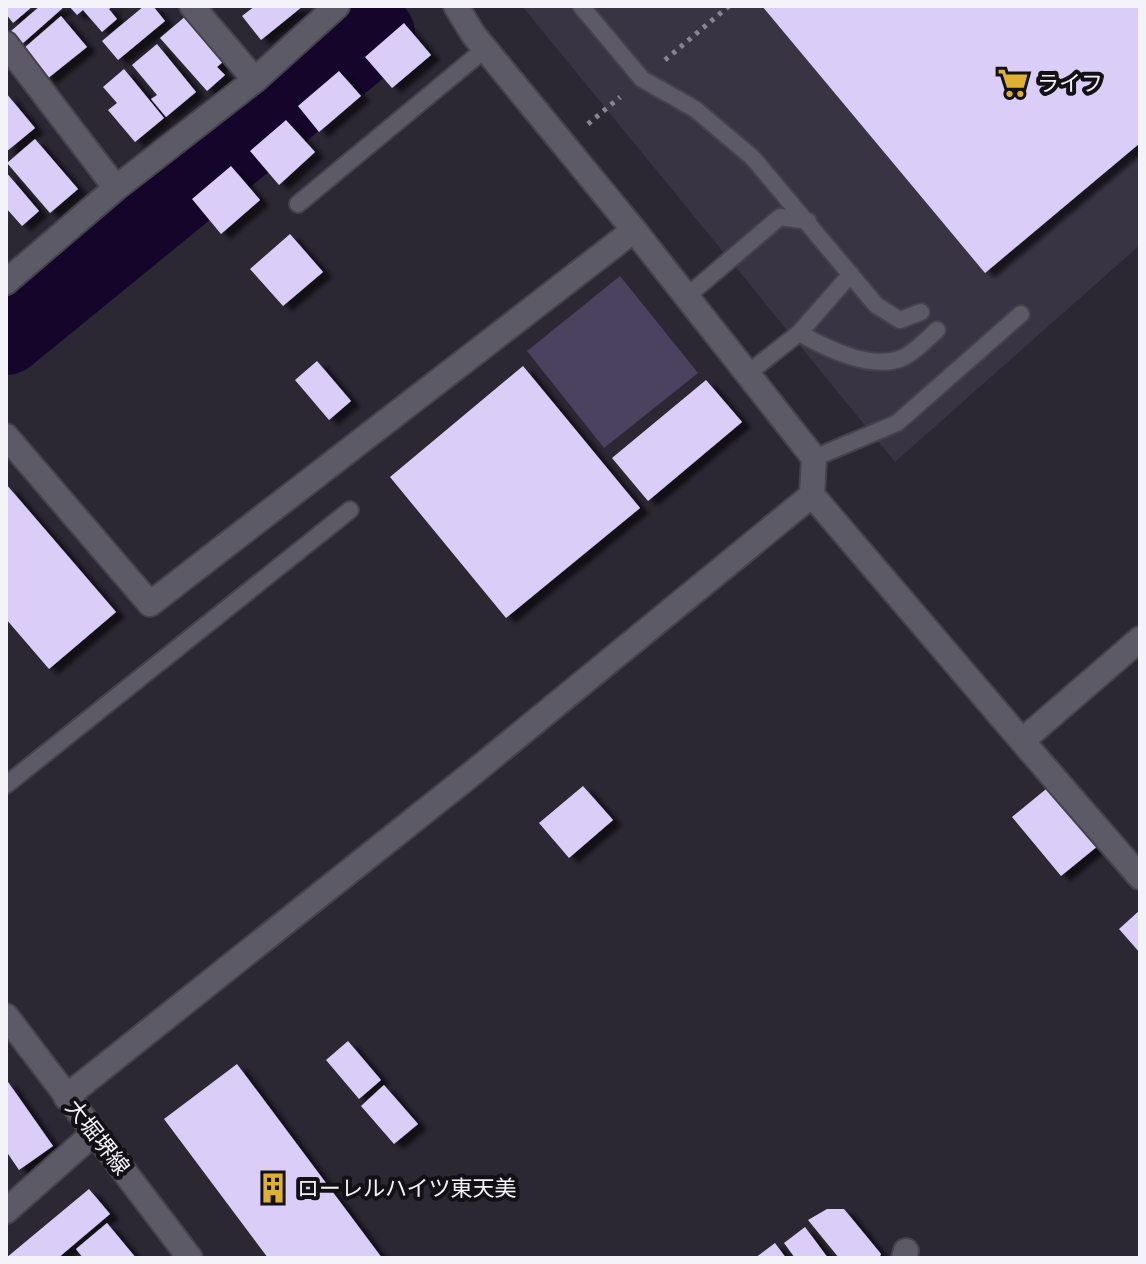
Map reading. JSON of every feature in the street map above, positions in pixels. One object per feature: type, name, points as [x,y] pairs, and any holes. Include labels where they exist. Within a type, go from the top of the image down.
[{"type":"street","points":[[192,6],[255,80]]},
{"type":"street","points":[[6,282],[116,188],[255,80],[337,6]]},
{"type":"street","points":[[456,6],[485,49],[634,230],[814,458],[812,495],[1140,877]]},
{"type":"street","points":[[11,59],[116,188]]},
{"type":"street","points":[[6,436],[150,604],[634,230]]},
{"type":"street","points":[[66,1097],[469,776],[812,495]]},
{"type":"street","points":[[1022,741],[1140,639]]},
{"type":"street","name":"大堀堺線","points":[[6,1016],[190,1258]]},
{"type":"street","points":[[6,1211],[94,1133]]},
{"type":"lane","points":[[581,6],[642,79],[695,109],[753,158],[876,305],[900,320],[921,312]]},
{"type":"lane","points":[[298,204],[485,49]]},
{"type":"lane","points":[[686,297],[780,217],[808,221]]},
{"type":"lane","points":[[747,374],[799,333],[851,274]]},
{"type":"lane","points":[[814,458],[897,423],[1021,314]]},
{"type":"lane","points":[[799,333],[821,345],[876,363],[902,358],[937,330]]},
{"type":"lane","points":[[6,785],[350,510]]},
{"type":"shaded area","points":[[522,6],[1140,6],[1140,245],[895,462]]},
{"type":"shaded area","points":[[620,276],[698,373],[604,448],[527,351]]},
{"type":"building","points":[[6,6],[33,6],[13,23],[6,14]]},
{"type":"building","points":[[40,6],[65,6],[22,44],[11,31]]},
{"type":"building","points":[[69,6],[113,6],[109,9],[117,19],[102,32],[83,10],[77,15]]},
{"type":"building","points":[[144,6],[153,6],[165,21],[118,60],[102,41]]},
{"type":"building","points":[[255,6],[303,6],[261,40],[242,16]]},
{"type":"building","points":[[762,6],[1140,6],[1140,143],[985,273]]},
{"type":"building","points":[[187,15],[226,59],[217,67],[225,75],[207,91],[160,38]]},
{"type":"building","points":[[61,16],[87,47],[47,79],[23,49]]},
{"type":"building","points":[[404,23],[431,55],[392,88],[365,57]]},
{"type":"building","points":[[157,44],[196,92],[166,117],[151,99],[157,95],[132,65]]},
{"type":"building","points":[[124,69],[164,118],[135,142],[108,110],[117,103],[103,87]]},
{"type":"building","points":[[339,71],[361,96],[319,132],[298,106]]},
{"type":"building","points":[[6,93],[35,128],[6,152]]},
{"type":"building","points":[[286,120],[315,152],[279,185],[250,151]]},
{"type":"building","points":[[35,139],[78,189],[50,213],[7,163]]},
{"type":"building","points":[[231,166],[260,200],[221,234],[192,199]]},
{"type":"building","points":[[6,172],[39,211],[22,226],[6,208]]},
{"type":"building","points":[[290,234],[323,272],[283,306],[250,269]]},
{"type":"building","points":[[317,361],[351,401],[329,420],[295,380]]},
{"type":"building","points":[[523,366],[640,508],[506,618],[390,477]]},
{"type":"building","points":[[706,380],[742,422],[648,501],[612,458]]},
{"type":"building","points":[[6,484],[116,612],[49,669],[6,619]]},
{"type":"building","points":[[1051,785],[1099,845],[1061,876],[1012,817]]},
{"type":"building","points":[[583,786],[613,820],[569,858],[539,823]]},
{"type":"building","points":[[1140,910],[1140,953],[1119,929]]},
{"type":"building","points":[[348,1041],[381,1080],[359,1099],[326,1060]]},
{"type":"building","name":"ローレルハイツ東天美","points":[[237,1064],[382,1258],[268,1258],[164,1119]]},
{"type":"building","points":[[6,1079],[53,1146],[19,1170],[6,1151]]},
{"type":"building","points":[[384,1085],[418,1124],[394,1144],[361,1106]]},
{"type":"building","points":[[89,1189],[110,1214],[58,1258],[6,1258]]},
{"type":"building","points":[[827,1209],[844,1209],[881,1254],[879,1258],[839,1258],[808,1220]]},
{"type":"building","points":[[107,1223],[136,1258],[83,1258],[76,1249]]},
{"type":"building","points":[[805,1227],[828,1258],[795,1258],[784,1243]]},
{"type":"building","points":[[775,1243],[786,1258],[755,1258]]},
{"type":"waterway","points":[[6,336],[376,34],[357,15]]},
{"type":"place","name":"ライフ","points":[[1013,83]]},
{"type":"place","name":"ローレルハイツ東天美","points":[[273,1188]]}]
